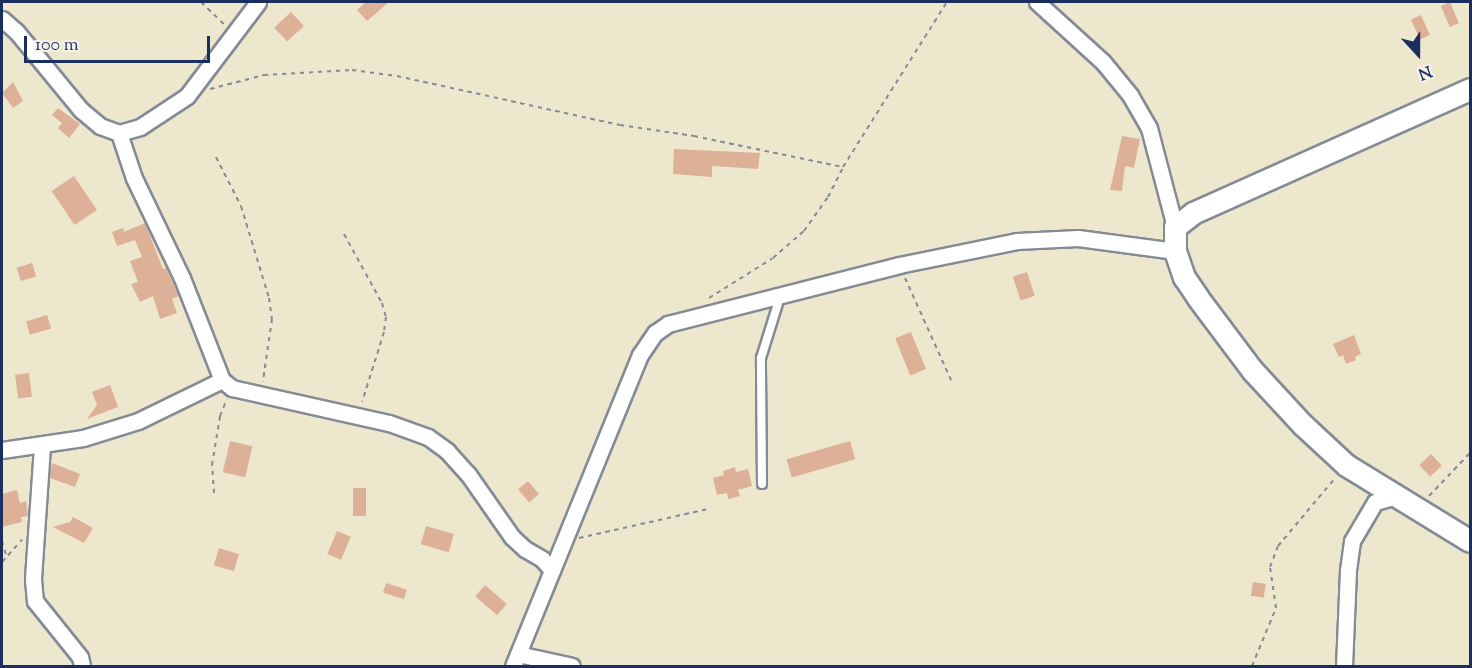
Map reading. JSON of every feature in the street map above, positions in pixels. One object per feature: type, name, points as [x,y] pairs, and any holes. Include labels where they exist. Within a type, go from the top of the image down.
[{"type":"street","points":[[2,19],[16,31],[81,110],[100,126],[119,133],[140,127],[187,96],[258,2]]},
{"type":"street","points":[[1037,2],[1103,62],[1130,95],[1149,128],[1175,227],[1175,251],[1189,284],[1252,370],[1303,425],[1346,465],[1470,541]]},
{"type":"street","points":[[1175,227],[1193,213],[1238,191],[1470,89]]},
{"type":"street","points":[[119,133],[134,178],[182,278],[227,384]]},
{"type":"street","points":[[572,666],[516,660],[640,355],[655,333],[668,324],[899,265],[1017,241],[1078,238],[1175,251]]},
{"type":"street","points":[[2,450],[42,446],[83,438],[138,421],[227,384],[261,395],[389,423],[418,434],[447,452],[468,474],[512,537],[525,549],[542,559],[552,570]]},
{"type":"street","points":[[42,446],[33,579],[35,601],[80,657],[82,666]]},
{"type":"street","points":[[1344,666],[1348,570],[1352,541],[1375,502],[1397,496]]},
{"type":"lane","points":[[762,484],[761,358],[780,295]]},
{"type":"path","points":[[201,2],[234,34]]},
{"type":"path","points":[[707,300],[773,258],[804,231],[828,197],[843,167],[947,2]]},
{"type":"path","points":[[187,96],[264,75],[352,70],[397,76],[620,125],[705,138],[843,167]]},
{"type":"path","points":[[216,157],[241,206],[269,298],[272,319],[261,395]]},
{"type":"path","points":[[344,234],[382,303],[386,317],[373,369],[357,417]]},
{"type":"path","points":[[899,265],[951,380]]},
{"type":"path","points":[[214,493],[212,465],[227,384]]},
{"type":"path","points":[[1419,509],[1434,488],[1470,453]]},
{"type":"path","points":[[1252,666],[1276,608],[1270,567],[1278,546],[1346,465]]},
{"type":"path","points":[[564,542],[708,509]]},
{"type":"path","points":[[2,562],[36,523]]},
{"type":"path","points":[[2,541],[7,558]]},
{"type":"building","points":[[366,2],[389,2],[367,21],[357,10]]},
{"type":"building","points":[[1450,2],[1459,23],[1450,27],[1441,6]]},
{"type":"building","points":[[291,12],[304,26],[287,42],[274,28]]},
{"type":"building","points":[[1421,15],[1430,35],[1420,40],[1411,19]]},
{"type":"building","points":[[13,82],[23,101],[13,108],[2,93]]},
{"type":"building","points":[[58,108],[80,124],[69,138],[58,128],[62,123],[52,115]]},
{"type":"building","points":[[1122,136],[1140,139],[1134,168],[1125,166],[1122,191],[1110,190]]},
{"type":"building","points":[[674,149],[760,153],[758,169],[712,166],[712,177],[673,174]]},
{"type":"building","points":[[74,176],[97,210],[75,225],[52,191]]},
{"type":"building","points":[[145,223],[163,269],[166,268],[179,296],[172,299],[177,313],[160,319],[153,296],[140,302],[131,284],[138,282],[130,261],[142,257],[135,240],[117,246],[112,232],[123,228],[124,232]]},
{"type":"building","points":[[32,263],[36,276],[21,281],[17,268]]},
{"type":"building","points":[[1027,272],[1035,296],[1020,300],[1013,277]]},
{"type":"building","points":[[47,315],[51,328],[30,335],[26,321]]},
{"type":"building","points":[[911,332],[926,369],[910,375],[895,338]]},
{"type":"building","points":[[1354,335],[1361,354],[1355,357],[1356,360],[1346,364],[1343,355],[1339,357],[1333,344]]},
{"type":"building","points":[[29,373],[32,397],[18,399],[15,375]]},
{"type":"building","points":[[110,385],[118,407],[87,419],[97,405],[92,392]]},
{"type":"building","points":[[230,441],[252,446],[245,477],[223,472]]},
{"type":"building","points":[[850,441],[855,459],[792,477],[787,459]]},
{"type":"building","points":[[1431,454],[1442,466],[1430,477],[1419,465]]},
{"type":"building","points":[[52,463],[80,474],[75,487],[50,478]]},
{"type":"building","points":[[735,467],[736,472],[748,469],[752,486],[738,490],[740,496],[728,499],[727,493],[717,495],[713,478],[724,475],[723,471]]},
{"type":"building","points":[[528,481],[539,494],[529,502],[518,489]]},
{"type":"building","points":[[353,488],[366,488],[366,516],[353,516]]},
{"type":"building","points":[[17,490],[20,503],[26,501],[28,516],[21,517],[22,522],[2,527],[2,494]]},
{"type":"building","points":[[73,517],[93,528],[84,543],[53,527],[70,522]]},
{"type":"building","points":[[426,526],[454,534],[449,552],[421,544]]},
{"type":"building","points":[[337,531],[351,537],[341,560],[327,554]]},
{"type":"building","points":[[219,548],[239,554],[234,571],[214,565]]},
{"type":"building","points":[[1253,582],[1266,584],[1264,598],[1251,596]]},
{"type":"building","points":[[386,583],[407,590],[404,599],[383,593]]},
{"type":"building","points":[[485,585],[507,604],[497,615],[475,596]]}]
